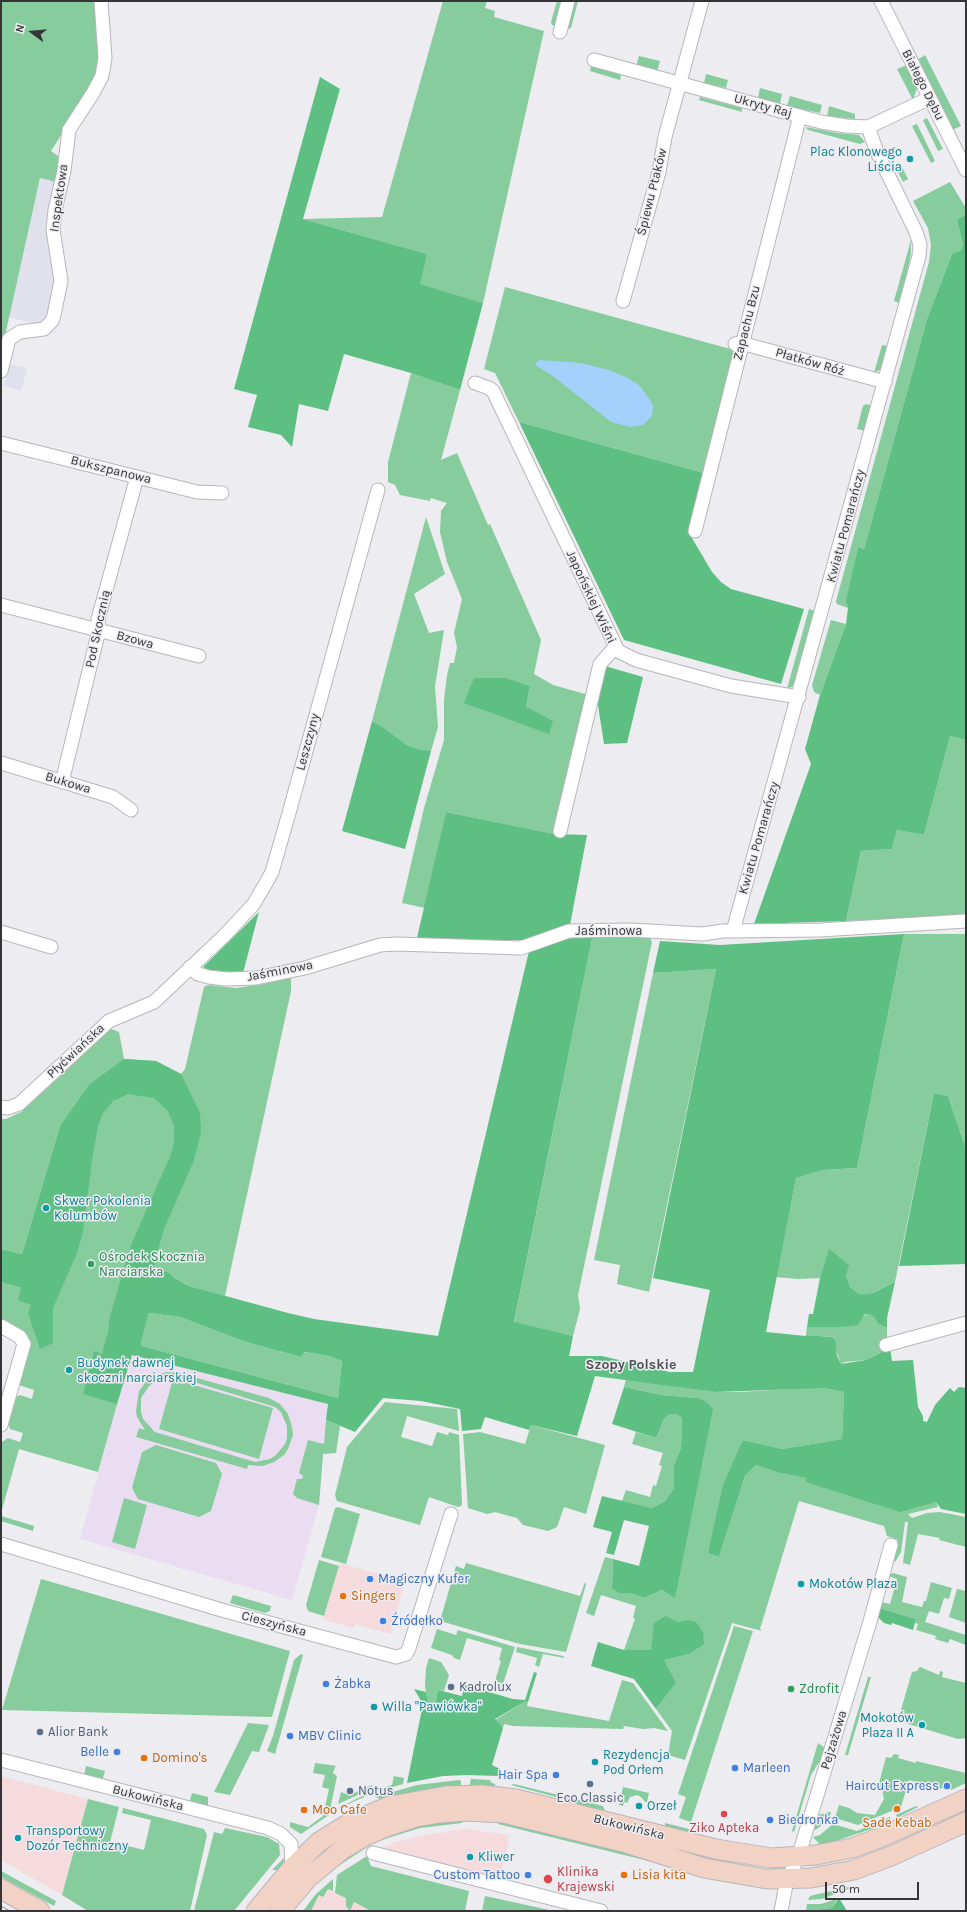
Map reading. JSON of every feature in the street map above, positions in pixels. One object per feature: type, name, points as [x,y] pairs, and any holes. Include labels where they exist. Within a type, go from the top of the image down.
[{"type":"street","name":"Inspektowa","points":[[1,371],[9,339],[20,332],[44,329],[52,321],[54,315],[61,281],[53,230],[55,210],[64,171],[70,130],[102,76],[105,58],[101,1]]},
{"type":"street","points":[[560,32],[568,1]]},
{"type":"street","name":"Śpiewu Ptaków","points":[[623,301],[659,172],[665,137],[702,1]]},
{"type":"street","name":"Białego Dębu","points":[[881,1],[930,98],[961,149],[966,170]]},
{"type":"street","name":"Ukryty Raj","points":[[594,60],[834,125],[868,127],[930,98]]},
{"type":"street","name":"Zapachu Bzu","points":[[695,531],[738,344],[800,116]]},
{"type":"street","name":"Kwiatu Pomarańczy","points":[[733,931],[918,265],[920,251],[916,232],[877,152],[868,127]]},
{"type":"street","name":"Płatków Róż","points":[[738,344],[885,382]]},
{"type":"street","name":"Japońskiej Wiśni","points":[[475,383],[493,391],[615,647],[621,654],[636,660],[742,688],[799,697]]},
{"type":"street","name":"Bukszpanowa","points":[[1,443],[197,492],[222,493]]},
{"type":"street","name":"Pod Skocznią","points":[[62,782],[100,630],[98,619],[137,477]]},
{"type":"street","name":"Leszczyny","points":[[190,967],[224,936],[252,905],[272,872],[378,490]]},
{"type":"street","name":"Bzowa","points":[[1,605],[199,656]]},
{"type":"street","points":[[560,831],[600,664],[615,647]]},
{"type":"street","name":"Bukowa","points":[[1,763],[113,797],[131,810]]},
{"type":"street","name":"Jaśminowa","points":[[190,967],[198,974],[209,978],[256,978],[305,968],[380,945],[397,944],[521,948],[569,931],[631,930],[691,934],[733,931],[791,931],[966,921]]},
{"type":"street","points":[[1,932],[51,947]]},
{"type":"street","name":"Płyćwiańska","points":[[1,1107],[8,1108],[19,1104],[109,1021],[154,1002],[190,967]]},
{"type":"street","points":[[886,1345],[966,1323]]},
{"type":"street","points":[[1,1326],[20,1337],[24,1344],[1,1425]]},
{"type":"street","name":"Cieszyńska","points":[[1,1544],[225,1611],[396,1657],[406,1654],[409,1648],[451,1514]]},
{"type":"street","name":"Pejzażowa","points":[[781,1911],[789,1879],[869,1625],[890,1545]]},
{"type":"street","name":"Bukowińska","points":[[1,1760],[268,1828],[282,1834],[292,1844],[319,1842],[351,1822],[390,1806],[446,1796],[482,1795],[516,1799],[727,1852],[772,1858],[797,1857],[830,1853],[860,1845],[966,1799]]},
{"type":"street","name":"Bukowińska","points":[[280,1911],[308,1878],[343,1849],[365,1836],[416,1817],[457,1811],[485,1811],[514,1815],[623,1842],[682,1863],[743,1876],[789,1879],[818,1877],[854,1870],[891,1856],[966,1822]]},
{"type":"street","points":[[256,1911],[292,1868],[319,1842]]},
{"type":"street","points":[[292,1844],[292,1868]]},
{"type":"street","points":[[373,1853],[601,1911]]},
{"type":"street","points":[[1,1889],[40,1911]]},
{"type":"shaded area","points":[[40,178],[56,182],[55,281],[44,326],[9,317]]},
{"type":"shaded area","points":[[9,364],[27,368],[21,391],[4,386]]},
{"type":"shaded area","points":[[131,1355],[328,1404],[318,1509],[292,1600],[80,1539]]},
{"type":"shaded area","points":[[340,1563],[405,1581],[391,1634],[355,1624],[354,1628],[323,1620]]},
{"type":"shaded area","points":[[1,1776],[88,1799],[62,1895],[1,1860]]},
{"type":"shaded area","points":[[465,1829],[510,1835],[508,1836],[509,1841],[499,1880],[377,1850],[396,1842],[419,1836]]},
{"type":"shaded area","points":[[328,1889],[371,1911],[311,1911],[319,1895]]},
{"type":"green space","points":[[1,1],[97,1],[102,54],[96,75],[86,96],[51,151],[61,158],[56,182],[40,178],[1,354]]},
{"type":"green space","points":[[443,1],[487,1],[485,8],[495,11],[494,17],[544,31],[483,303],[419,284],[427,254],[303,219],[382,217]]},
{"type":"green space","points":[[557,1],[562,1],[555,26],[552,25],[551,22]]},
{"type":"green space","points":[[573,1],[578,1],[571,28],[568,29],[565,28]]},
{"type":"green space","points":[[925,55],[961,126],[952,130],[917,60]]},
{"type":"green space","points":[[639,56],[660,61],[657,72],[638,66],[637,63]]},
{"type":"green space","points":[[907,65],[917,88],[913,100],[897,69]]},
{"type":"green space","points":[[591,66],[619,74],[621,76],[620,80],[590,71]]},
{"type":"green space","points":[[706,74],[728,80],[726,88],[704,83]]},
{"type":"green space","points":[[320,77],[340,89],[303,219],[427,254],[420,284],[483,303],[460,390],[411,373],[344,354],[328,411],[299,404],[292,447],[281,435],[248,427],[257,395],[234,389]]},
{"type":"green space","points":[[760,88],[782,94],[780,104],[758,98]]},
{"type":"green space","points":[[790,96],[822,105],[820,113],[787,106]]},
{"type":"green space","points":[[700,97],[742,108],[742,112],[699,100]]},
{"type":"green space","points":[[829,106],[855,114],[855,119],[827,116]]},
{"type":"green space","points":[[927,118],[943,149],[938,151],[923,120]]},
{"type":"green space","points":[[917,124],[935,161],[931,163],[912,126]]},
{"type":"green space","points":[[806,127],[837,133],[859,135],[865,142],[860,144],[808,130]]},
{"type":"green space","points":[[900,163],[908,179],[903,182],[895,166]]},
{"type":"green space","points":[[950,182],[966,208],[966,214],[957,220],[963,244],[961,250],[952,254],[927,319],[864,549],[858,547],[847,601],[848,608],[837,604],[836,601],[929,262],[931,245],[928,228],[913,201]]},
{"type":"green space","points":[[966,214],[966,740],[950,736],[924,835],[897,830],[892,849],[861,851],[846,921],[754,924],[811,764],[805,749],[820,695],[846,624],[848,608],[846,601],[858,547],[864,549],[927,319],[952,254],[961,250],[963,244],[957,220]]},
{"type":"green space","points":[[911,240],[911,254],[900,303],[894,301]]},
{"type":"green space","points":[[505,287],[734,350],[704,473],[519,422],[495,373],[484,369]]},
{"type":"green space","points":[[882,345],[889,346],[883,368],[874,373]]},
{"type":"green space","points":[[411,373],[460,390],[441,460],[457,453],[488,525],[490,524],[541,640],[534,674],[553,685],[589,695],[555,834],[446,812],[425,908],[402,903],[424,808],[444,740],[444,700],[447,675],[450,663],[454,663],[457,647],[454,633],[462,599],[447,562],[440,532],[441,511],[447,503],[431,498],[430,501],[400,495],[395,485],[388,482],[388,462]],"holes":[[[474,678],[507,678],[530,686],[526,707]]]},
{"type":"green space","points":[[866,404],[873,406],[865,431],[857,429],[863,406]]},
{"type":"green space","points":[[519,422],[704,473],[689,533],[712,572],[721,582],[731,589],[804,609],[781,684],[624,640]]},
{"type":"green space","points":[[426,517],[445,574],[414,594],[429,633],[444,630],[435,686],[438,727],[431,751],[418,749],[407,745],[383,727],[372,721]]},
{"type":"green space","points":[[809,609],[815,611],[796,685],[787,689]]},
{"type":"green space","points":[[831,620],[846,624],[820,695],[814,692],[812,685]]},
{"type":"green space","points":[[605,666],[643,677],[627,743],[604,744],[597,699]]},
{"type":"green space","points":[[474,678],[507,678],[530,686],[526,707],[553,721],[549,734],[464,703]]},
{"type":"green space","points":[[372,721],[383,727],[407,745],[418,749],[431,751],[405,849],[342,831]]},
{"type":"green space","points":[[950,736],[966,740],[966,917],[846,921],[861,851],[892,849],[897,830],[924,835]]},
{"type":"green space","points":[[446,812],[555,834],[587,835],[570,925],[528,940],[416,942]]},
{"type":"green space","points":[[259,912],[243,973],[209,970],[203,967]]},
{"type":"green space","points":[[593,934],[649,936],[652,942],[578,1295],[580,1309],[573,1336],[514,1323]]},
{"type":"green space","points":[[593,934],[514,1322],[573,1336],[569,1356],[602,1356],[670,1372],[693,1372],[710,1290],[653,1278],[716,969],[653,973],[660,941],[720,945],[904,934],[857,1168],[823,1170],[796,1178],[766,1332],[831,1337],[835,1340],[837,1356],[841,1364],[866,1360],[890,1348],[892,1361],[913,1360],[918,1407],[923,1416],[923,1421],[927,1422],[935,1405],[950,1388],[954,1392],[959,1387],[966,1388],[966,1514],[941,1509],[936,1502],[900,1512],[806,1482],[806,1478],[779,1473],[756,1465],[745,1476],[719,1557],[708,1553],[723,1485],[743,1440],[782,1449],[842,1439],[844,1392],[824,1388],[716,1392],[595,1376],[577,1436],[531,1425],[529,1430],[485,1417],[481,1429],[462,1431],[460,1409],[421,1401],[383,1398],[355,1432],[326,1420],[328,1404],[132,1355],[117,1404],[83,1394],[94,1351],[102,1354],[108,1332],[110,1316],[131,1245],[170,1157],[174,1143],[174,1126],[168,1111],[154,1098],[128,1094],[113,1101],[103,1113],[98,1126],[92,1160],[83,1232],[77,1253],[53,1308],[53,1343],[40,1349],[28,1313],[31,1305],[18,1300],[21,1288],[1,1282],[1,1249],[22,1254],[60,1126],[90,1084],[124,1059],[156,1061],[181,1074],[200,1113],[201,1132],[194,1160],[164,1229],[153,1268],[170,1273],[176,1279],[189,1286],[288,1313],[314,1319],[438,1336],[529,951],[539,949],[565,937]],"holes":[[[149,1313],[180,1317],[246,1342],[301,1357],[304,1352],[329,1356],[342,1361],[338,1398],[142,1346],[141,1343]]]},
{"type":"green space","points":[[904,934],[966,934],[966,1149],[948,1096],[934,1093],[895,1282],[873,1293],[859,1294],[850,1287],[846,1275],[829,1250],[820,1278],[797,1279],[776,1277],[796,1178],[823,1170],[857,1168]]},
{"type":"green space","points":[[716,969],[649,1292],[617,1284],[620,1265],[594,1260],[653,973]]},
{"type":"green space","points":[[291,976],[291,991],[225,1296],[189,1286],[176,1279],[170,1273],[152,1268],[131,1355],[98,1472],[19,1449],[1,1513],[2,1442],[8,1438],[20,1442],[23,1433],[10,1429],[8,1423],[16,1397],[20,1395],[32,1399],[34,1390],[19,1385],[30,1343],[26,1334],[1,1320],[1,1282],[21,1288],[77,1104],[60,1126],[22,1254],[1,1249],[1,1119],[6,1119],[21,1112],[111,1029],[119,1032],[124,1059],[156,1061],[181,1074],[185,1069],[204,987],[208,985],[236,988],[264,984]]},
{"type":"green space","points":[[934,1093],[948,1096],[966,1149],[966,1264],[899,1266]]},
{"type":"green space","points":[[829,1249],[849,1265],[846,1275],[850,1287],[859,1294],[873,1293],[895,1282],[887,1318],[887,1328],[878,1324],[874,1317],[868,1314],[864,1315],[858,1325],[842,1327],[807,1327],[809,1314],[813,1314],[820,1278]]},
{"type":"green space","points":[[149,1313],[180,1317],[246,1342],[301,1357],[303,1352],[329,1356],[342,1361],[338,1398],[142,1346],[141,1343]]},
{"type":"green space","points":[[868,1314],[874,1317],[878,1324],[887,1328],[887,1341],[890,1348],[866,1360],[845,1362],[841,1364],[831,1337],[806,1335],[807,1327],[842,1327]]},
{"type":"green space","points":[[166,1372],[179,1373],[269,1398],[280,1404],[288,1414],[293,1435],[288,1449],[284,1455],[274,1462],[263,1466],[248,1465],[247,1469],[136,1437],[139,1428],[145,1430],[137,1417],[136,1411],[139,1391],[149,1378]],"holes":[[[164,1377],[178,1377],[275,1407],[281,1412],[287,1426],[287,1438],[285,1444],[276,1455],[270,1459],[255,1462],[155,1432],[143,1419],[141,1412],[141,1398],[149,1386],[158,1379]]]},
{"type":"green space","points":[[173,1379],[273,1408],[259,1459],[159,1429]]},
{"type":"green space","points":[[626,1379],[716,1392],[824,1388],[844,1392],[842,1439],[782,1449],[743,1440],[708,1553],[719,1557],[745,1476],[756,1465],[779,1473],[806,1478],[806,1482],[923,1504],[936,1502],[938,1507],[908,1514],[912,1518],[927,1513],[940,1512],[966,1517],[966,1547],[939,1540],[940,1538],[918,1534],[910,1565],[903,1563],[908,1522],[905,1522],[901,1552],[895,1562],[893,1559],[898,1540],[887,1536],[884,1526],[799,1501],[760,1629],[762,1631],[732,1623],[685,1760],[668,1755],[672,1731],[656,1709],[676,1683],[663,1660],[689,1654],[687,1620],[677,1622],[653,1639],[651,1650],[624,1650],[635,1619],[633,1618],[636,1606],[601,1595],[594,1616],[586,1613],[605,1557],[613,1559],[612,1589],[619,1593],[631,1593],[644,1598],[662,1590],[675,1597],[698,1398],[662,1395],[624,1387]]},
{"type":"green space","points":[[624,1387],[662,1395],[698,1398],[706,1402],[713,1409],[675,1598],[662,1590],[644,1598],[631,1593],[619,1593],[612,1589],[613,1559],[639,1566],[649,1526],[624,1520],[614,1555],[606,1553],[612,1532],[593,1527],[602,1496],[652,1508],[665,1501],[674,1488],[674,1465],[681,1448],[682,1418],[676,1414],[670,1414],[664,1419],[656,1438],[612,1424]]},
{"type":"green space","points":[[385,1402],[457,1409],[459,1431],[407,1416],[401,1437],[432,1446],[437,1432],[448,1435],[449,1432],[459,1435],[461,1506],[458,1507],[429,1497],[420,1525],[337,1501],[335,1495],[347,1447]]},
{"type":"green space","points":[[670,1414],[676,1414],[682,1418],[681,1448],[674,1465],[674,1488],[665,1501],[652,1508],[622,1501],[626,1490],[650,1497],[653,1485],[656,1486],[662,1466],[659,1465],[663,1453],[632,1444],[636,1432],[656,1438],[664,1419]]},
{"type":"green space","points":[[326,1420],[340,1426],[336,1453],[323,1454],[319,1505],[297,1498],[293,1494],[297,1479],[302,1479],[303,1476],[299,1473],[308,1440],[324,1444]]},
{"type":"green space","points":[[531,1425],[605,1445],[586,1514],[564,1507],[557,1527],[548,1531],[523,1525],[517,1518],[495,1512],[487,1514],[468,1508],[463,1434],[480,1432],[525,1444]]},
{"type":"green space","points":[[156,1445],[216,1463],[222,1474],[211,1511],[199,1517],[138,1499],[132,1488],[142,1452]]},
{"type":"green space","points":[[124,1498],[147,1505],[135,1549],[112,1542]]},
{"type":"green space","points":[[338,1507],[360,1514],[346,1564],[321,1557],[335,1508]]},
{"type":"green space","points":[[1,1516],[34,1526],[33,1531],[1,1521]]},
{"type":"green space","points":[[319,1560],[339,1566],[324,1616],[308,1611],[306,1605]]},
{"type":"green space","points":[[466,1563],[580,1596],[585,1582],[586,1585],[566,1652],[520,1644],[440,1621],[456,1566],[464,1569]]},
{"type":"green space","points":[[893,1573],[907,1577],[902,1602],[922,1607],[924,1601],[926,1601],[931,1582],[952,1588],[949,1599],[944,1598],[939,1614],[929,1611],[925,1622],[966,1635],[966,1645],[950,1639],[948,1643],[935,1639],[936,1636],[916,1630],[918,1624],[915,1623],[916,1619],[879,1608],[881,1602],[890,1604],[897,1579],[888,1576]]},
{"type":"green space","points":[[41,1579],[290,1651],[272,1717],[2,1710]]},
{"type":"green space","points":[[957,1589],[966,1591],[966,1623],[949,1617]]},
{"type":"green space","points":[[233,1595],[271,1606],[270,1611],[265,1613],[230,1603]]},
{"type":"green space","points":[[879,1608],[916,1619],[913,1630],[892,1623],[891,1625],[884,1623],[877,1616]]},
{"type":"green space","points":[[666,1616],[677,1622],[687,1620],[696,1622],[703,1632],[704,1644],[689,1654],[664,1660],[676,1683],[656,1709],[634,1679],[591,1666],[598,1642],[624,1650],[651,1650],[654,1623]]},
{"type":"green space","points":[[734,1626],[753,1631],[691,1822],[679,1818],[686,1797],[678,1794]]},
{"type":"green space","points":[[437,1629],[456,1635],[458,1630],[515,1647],[503,1684],[495,1681],[501,1661],[499,1660],[502,1648],[467,1638],[460,1660],[454,1658],[452,1655],[431,1648]]},
{"type":"green space","points":[[517,1647],[563,1656],[565,1658],[543,1654],[539,1667],[535,1665],[537,1658],[516,1652]]},
{"type":"green space","points":[[301,1654],[303,1655],[275,1754],[267,1751],[273,1736],[294,1660]]},
{"type":"green space","points":[[429,1658],[441,1662],[449,1675],[444,1691],[438,1690],[434,1711],[429,1711],[425,1686],[426,1668]]},
{"type":"green space","points":[[920,1667],[939,1675],[940,1671],[943,1672],[942,1677],[966,1683],[966,1738],[958,1739],[905,1723],[903,1714],[900,1713],[912,1672],[917,1671]]},
{"type":"green space","points":[[534,1672],[537,1673],[528,1702],[526,1701],[495,1719],[503,1728],[492,1765],[500,1769],[498,1776],[443,1776],[407,1783],[423,1704],[414,1689],[426,1692],[429,1710],[434,1711],[438,1690],[462,1696],[465,1685],[513,1699],[525,1700]]},
{"type":"green space","points":[[868,1677],[871,1677],[848,1755],[845,1755]]},
{"type":"green space","points":[[622,1680],[633,1683],[668,1731],[654,1728],[643,1729],[624,1726],[623,1729],[513,1726],[504,1724],[503,1728],[495,1720],[526,1701],[528,1702],[527,1706],[609,1721]]},
{"type":"green space","points":[[248,1723],[269,1725],[259,1752],[252,1751],[230,1795],[214,1792]]},
{"type":"green space","points":[[818,1743],[824,1747],[821,1759],[811,1775],[794,1832],[792,1831]]},
{"type":"green space","points":[[894,1754],[899,1755],[898,1758],[916,1763],[916,1761],[966,1773],[966,1783],[951,1790],[948,1786],[940,1789],[909,1780],[901,1807],[858,1825],[835,1818],[839,1805],[849,1808],[857,1813],[875,1815],[884,1799],[882,1789],[878,1787],[886,1757],[891,1758]]},
{"type":"green space","points":[[315,1763],[337,1766],[335,1767],[333,1773],[337,1776],[329,1815],[301,1834],[290,1827],[290,1822],[308,1827],[323,1816],[329,1789],[322,1787],[325,1775],[313,1773]]},
{"type":"green space","points":[[86,1766],[105,1771],[102,1781],[84,1776]]},
{"type":"green space","points":[[394,1776],[404,1778],[403,1784],[373,1793],[335,1810],[364,1795],[392,1785]]},
{"type":"green space","points":[[471,1779],[490,1780],[492,1783],[496,1784],[493,1787],[469,1788]]},
{"type":"green space","points":[[461,1781],[461,1788],[381,1799],[375,1797],[417,1785]]},
{"type":"green space","points":[[514,1784],[603,1806],[605,1811],[599,1814],[571,1801],[511,1785]]},
{"type":"green space","points":[[372,1785],[373,1788],[338,1804],[341,1792],[349,1795]]},
{"type":"green space","points":[[623,1787],[649,1793],[647,1802],[637,1795],[630,1797],[627,1803],[624,1802],[623,1806],[619,1805]]},
{"type":"green space","points":[[192,1793],[208,1797],[208,1807],[193,1803],[190,1800]]},
{"type":"green space","points":[[88,1799],[119,1807],[109,1846],[115,1848],[116,1843],[144,1850],[151,1820],[122,1813],[123,1808],[204,1829],[207,1835],[190,1911],[88,1911],[62,1895]]},
{"type":"green space","points":[[916,1806],[918,1807],[897,1818],[896,1815]]},
{"type":"green space","points":[[831,1812],[829,1819],[817,1829],[813,1830],[818,1815]]},
{"type":"green space","points":[[462,1817],[462,1823],[420,1828],[375,1842],[329,1872],[310,1889],[293,1911],[287,1911],[335,1862],[401,1827]]},
{"type":"green space","points":[[890,1817],[891,1821],[883,1825],[821,1846],[813,1837],[820,1835],[833,1824],[857,1831]]},
{"type":"green space","points":[[500,1821],[625,1849],[673,1867],[498,1824]]},
{"type":"green space","points":[[665,1823],[689,1829],[689,1832],[686,1834],[665,1827]]},
{"type":"green space","points":[[225,1828],[267,1837],[279,1844],[280,1855],[234,1911],[194,1911],[214,1832],[222,1834]]},
{"type":"green space","points":[[289,1853],[288,1858],[278,1870],[272,1870]]},
{"type":"green space","points":[[367,1856],[371,1866],[469,1891],[465,1911],[371,1911],[354,1902],[350,1911],[346,1906],[346,1898],[335,1893],[337,1875]]},
{"type":"green space","points":[[1,1871],[56,1901],[54,1906],[1,1877]]},
{"type":"green space","points":[[333,1879],[333,1891],[328,1889],[323,1897],[319,1895],[311,1911],[303,1911],[315,1895]]},
{"type":"green space","points":[[854,1887],[822,1899],[808,1900],[810,1896]]},
{"type":"green space","points":[[485,1896],[554,1911],[482,1911]]},
{"type":"green space","points":[[839,1898],[847,1911],[806,1911],[832,1908]]},
{"type":"green space","points":[[837,1899],[832,1908],[806,1911],[807,1904],[821,1904]]},
{"type":"water","points":[[540,360],[581,363],[609,370],[626,377],[639,385],[650,400],[653,406],[652,416],[643,425],[630,427],[611,422],[553,376],[537,366],[535,363]]},
{"type":"tram line","points":[[1,1906],[10,1911]]},
{"type":"place","name":"Plac Klonowego Liścia","points":[[910,159]]},
{"type":"place","name":"Skwer Pokolenia Kolumbów","points":[[46,1208]]},
{"type":"place","name":"Ośrodek Skocznia Narciarska","points":[[91,1264]]},
{"type":"place","name":"Budynek dawnej skoczni narciarskiej","points":[[69,1370]]},
{"type":"place","name":"Magiczny Kufer","points":[[370,1579]]},
{"type":"place","name":"Mokotów Plaza","points":[[801,1584]]},
{"type":"place","name":"Singers","points":[[343,1596]]},
{"type":"place","name":"Źródełko","points":[[383,1621]]},
{"type":"place","name":"Żabka","points":[[326,1684]]},
{"type":"place","name":"Kadrolux","points":[[451,1687]]},
{"type":"place","name":"Zdrofit","points":[[791,1689]]},
{"type":"place","name":"Willa \"Pawiówka\"","points":[[374,1707]]},
{"type":"place","name":"Mokotów Plaza II A","points":[[922,1725]]},
{"type":"place","name":"Alior Bank","points":[[40,1732]]},
{"type":"place","name":"MBV Clinic","points":[[290,1736]]},
{"type":"place","name":"Belle","points":[[117,1752]]},
{"type":"place","name":"Domino's","points":[[144,1758]]},
{"type":"place","name":"Rezydencja Pod Orłem","points":[[595,1762]]},
{"type":"place","name":"Marleen","points":[[735,1768]]},
{"type":"place","name":"Hair Spa","points":[[556,1775]]},
{"type":"place","name":"Eco Classic","points":[[590,1784]]},
{"type":"place","name":"Haircut Express","points":[[947,1786]]},
{"type":"place","name":"Notus","points":[[350,1791]]},
{"type":"place","name":"Orzeł","points":[[639,1806]]},
{"type":"place","name":"Sade Kebab","points":[[897,1809]]},
{"type":"place","name":"Moo Cafe","points":[[304,1810]]},
{"type":"place","name":"Ziko Apteka","points":[[724,1814]]},
{"type":"place","name":"Biedronka","points":[[770,1820]]},
{"type":"place","name":"Transportowy Dozór Techniczny","points":[[18,1838]]},
{"type":"place","name":"Kliwer","points":[[470,1857]]},
{"type":"place","name":"Custom Tattoo","points":[[528,1875]]},
{"type":"place","name":"Lisia kita","points":[[624,1875]]},
{"type":"place","name":"Klinika Krajewski","points":[[548,1879]]},
{"type":"district","name":"Szopy Polskie","points":[[631,1365]]}]
